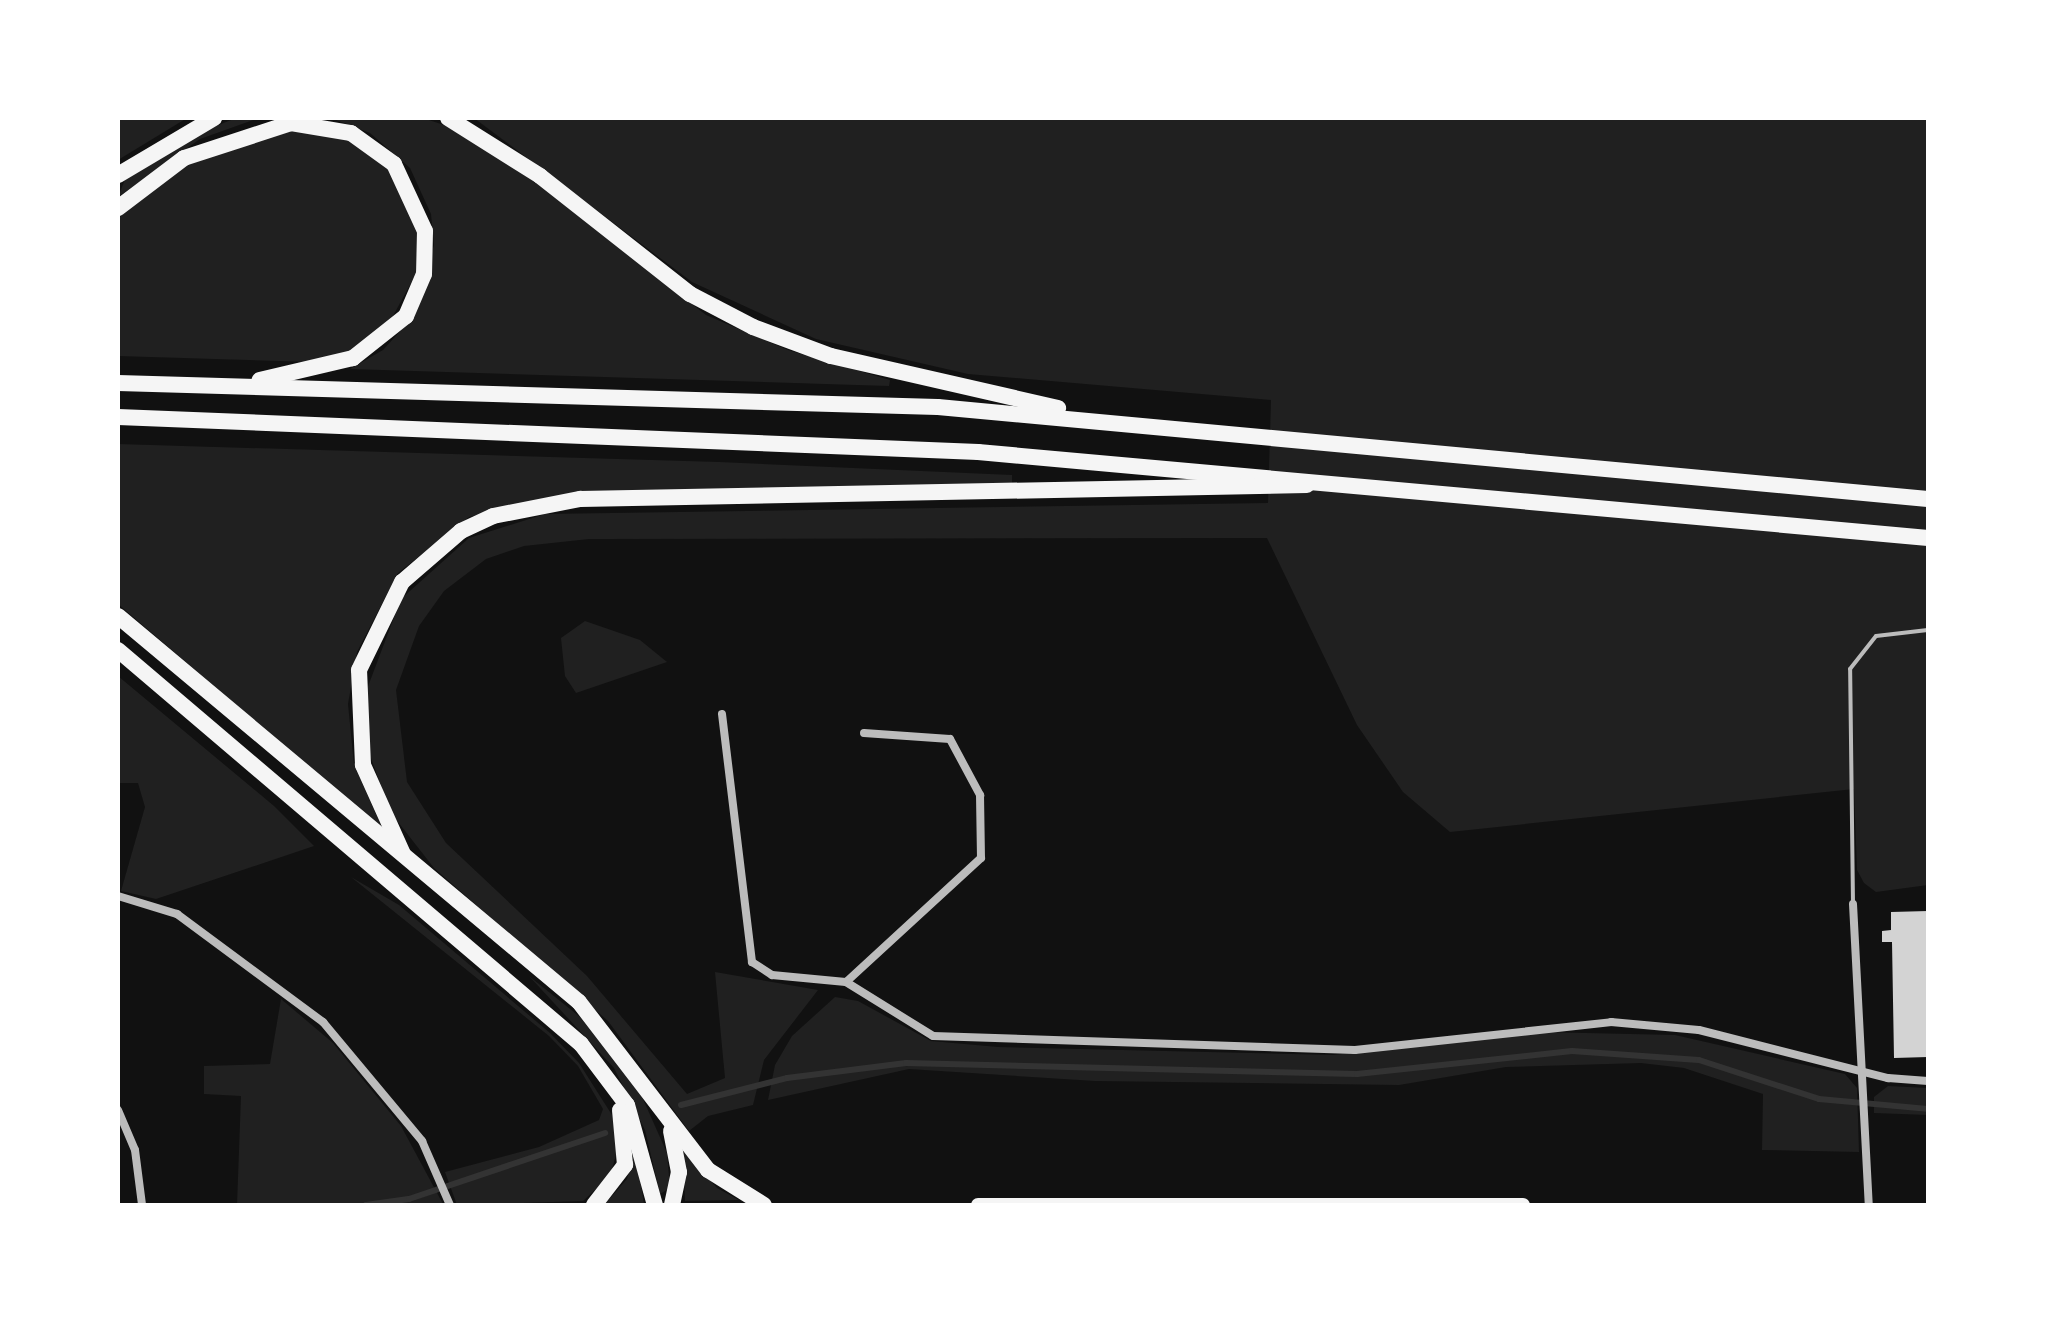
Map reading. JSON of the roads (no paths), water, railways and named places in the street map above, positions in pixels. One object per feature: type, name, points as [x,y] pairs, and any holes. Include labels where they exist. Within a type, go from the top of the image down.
[{"type":"highway","points":[[118,175],[214,118]]},
{"type":"highway","points":[[448,118],[540,176],[690,294],[753,327],[831,356],[1095,418]]},
{"type":"highway","points":[[118,208],[184,158],[291,123],[351,133],[377,148],[408,183],[425,231],[424,274],[392,333],[330,366],[237,385]]},
{"type":"highway","points":[[118,383],[1095,418],[1928,499]]},
{"type":"highway","points":[[118,417],[978,452],[1356,481],[1928,538]]},
{"type":"highway","points":[[403,854],[363,765],[359,670],[402,582],[438,548],[493,516],[580,499],[1245,490],[1356,481]]},
{"type":"highway","points":[[118,616],[579,1002],[640,1076],[669,1125],[708,1170],[764,1205]]},
{"type":"highway","points":[[118,650],[141,673],[535,998],[610,1082],[637,1128],[655,1205]]},
{"type":"highway","points":[[118,659],[141,673]]},
{"type":"highway","points":[[594,1205],[620,1178],[628,1151],[610,1082]]},
{"type":"highway","points":[[669,1125],[679,1172],[672,1205]]},
{"type":"main road","points":[[978,1205],[1523,1205]]},
{"type":"street","points":[[722,714],[752,962],[772,975],[846,982],[910,1027],[961,1040],[1355,1050],[1611,1022],[1741,1038],[1862,1070],[1928,1081]]},
{"type":"street","points":[[846,982],[967,872],[986,844],[973,771],[950,739],[864,733]]},
{"type":"street","points":[[118,896],[177,914],[323,1022],[422,1141],[450,1204]]},
{"type":"street","points":[[1853,904],[1869,1205]]},
{"type":"street","points":[[118,1110],[135,1150],[142,1205]]},
{"type":"lane","points":[[1853,904],[1850,669],[1876,636],[1928,630]]},
{"type":"waterway","points":[[681,1105],[787,1078],[906,1063],[1357,1074],[1572,1051],[1699,1060],[1819,1099],[1928,1109]]},
{"type":"waterway","points":[[366,1205],[409,1199],[605,1133]]}]
